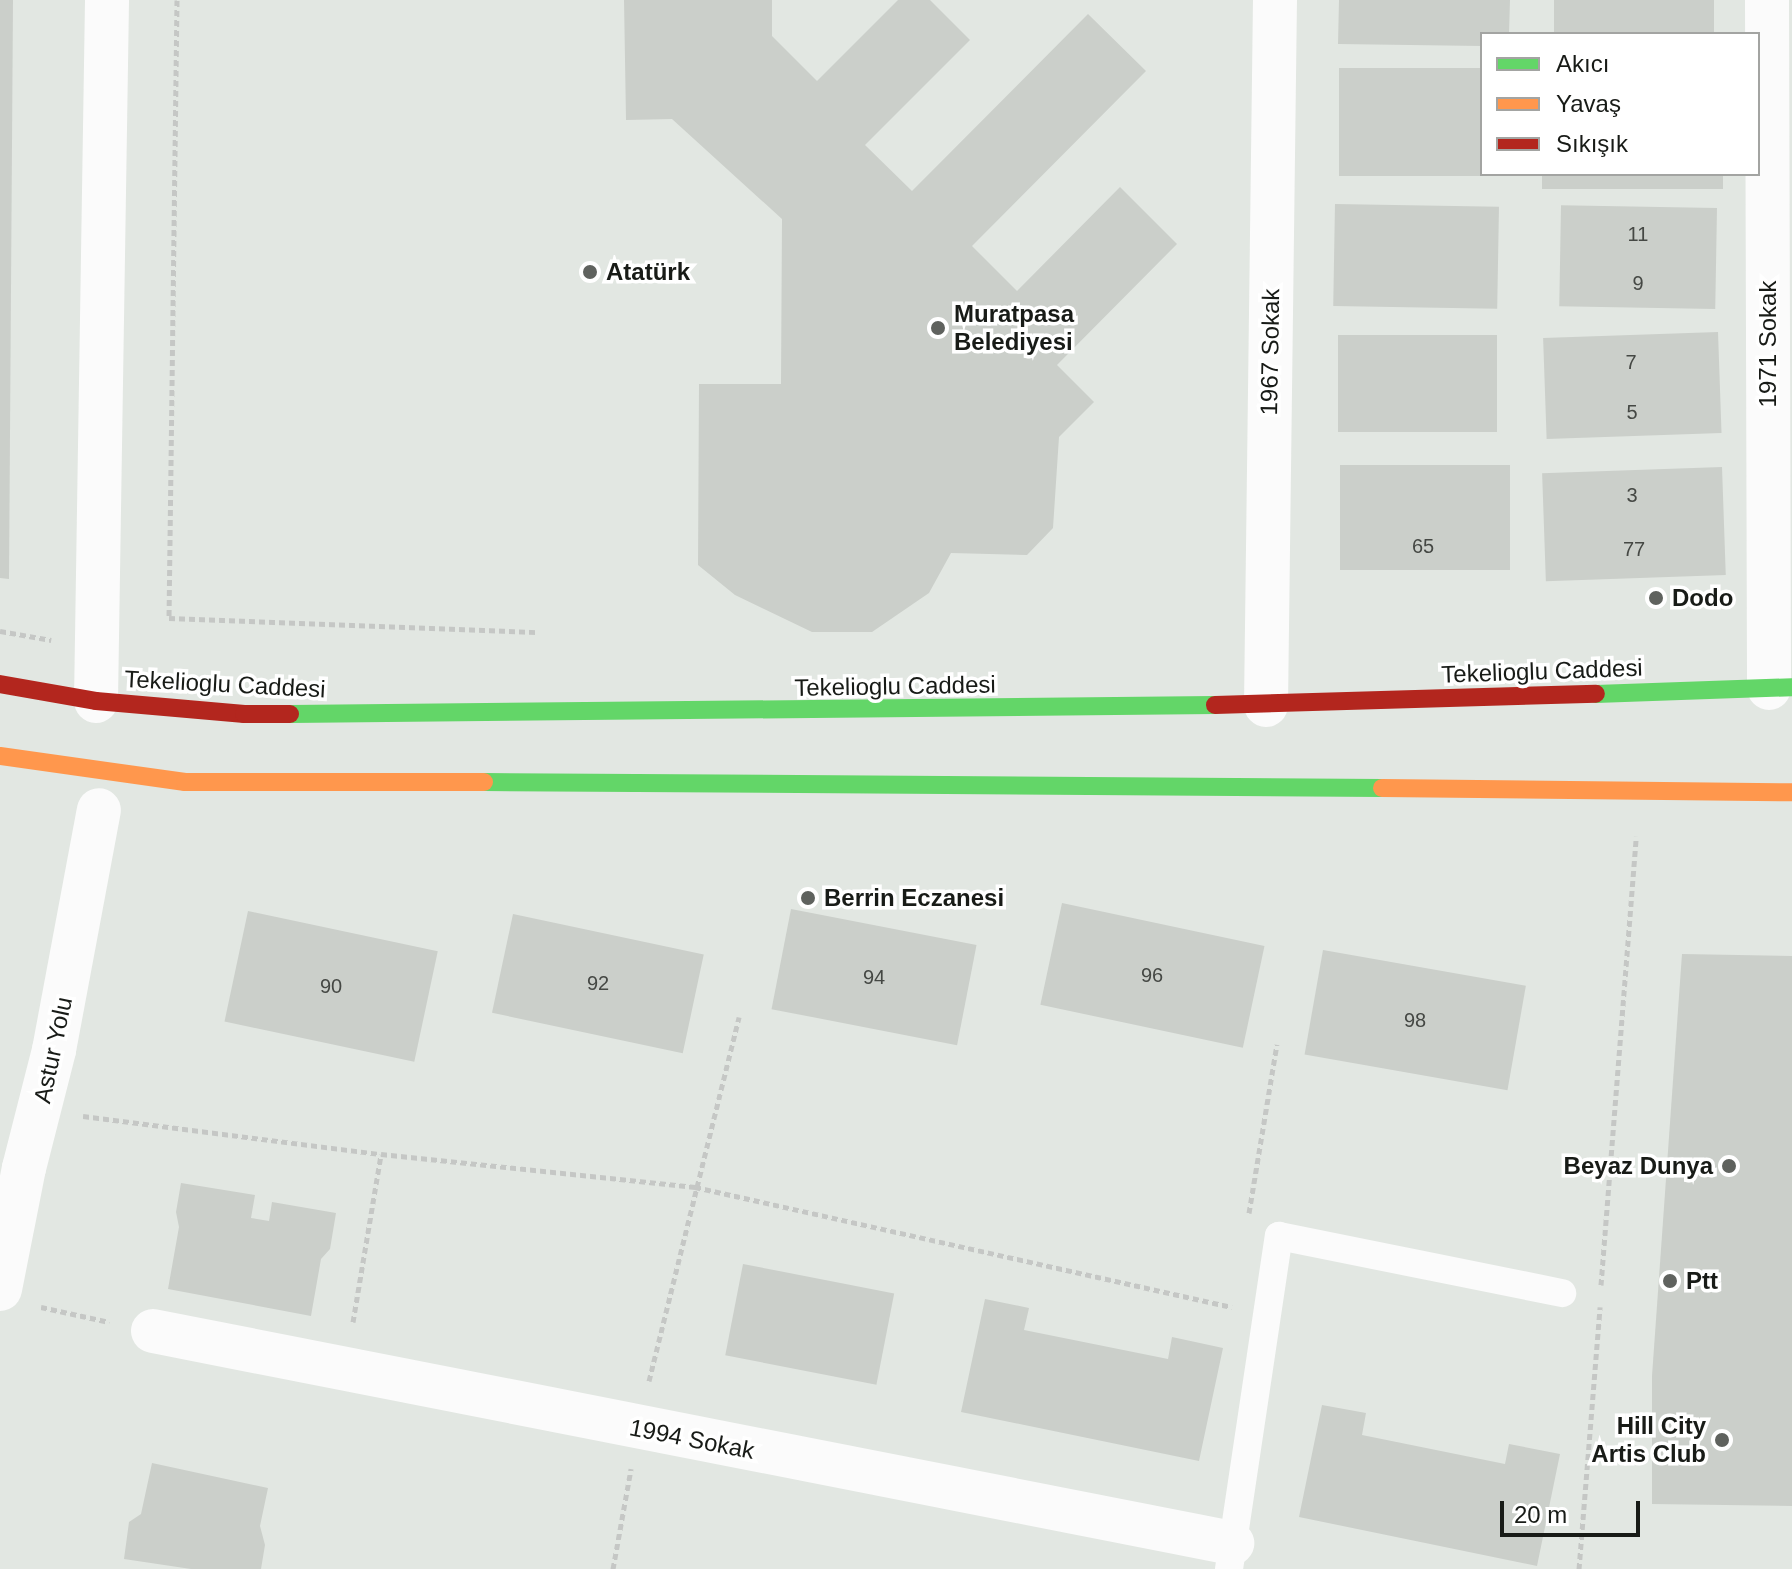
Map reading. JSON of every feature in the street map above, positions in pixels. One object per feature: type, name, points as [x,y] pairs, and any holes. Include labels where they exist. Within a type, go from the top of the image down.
[{"type":"main road","name":"Tekelioglu Caddesi","points":[[0,684],[96,701],[244,714],[1266,705],[1780,687]]},
{"type":"main road","points":[[0,756],[185,782],[756,782],[1792,792]]},
{"type":"street","points":[[96,701],[107,0]]},
{"type":"street","name":"1967 Sokak","points":[[1266,705],[1275,0]]},
{"type":"street","name":"1971 Sokak","points":[[1767,0],[1780,687]]},
{"type":"street","name":"Astur Yolu","points":[[15,1297],[24,1168],[40,1111],[99,810]]},
{"type":"street","name":"1994 Sokak","points":[[153,1331],[638,1428],[1230,1556]]},
{"type":"lane","points":[[1230,1556],[1279,1236],[1562,1293]]},
{"type":"path","points":[[177,0],[169,618],[537,632]]},
{"type":"path","points":[[1579,1569],[1636,836]]},
{"type":"path","points":[[613,1569],[638,1428],[739,1017]]},
{"type":"path","points":[[1249,1215],[1277,1044]]},
{"type":"path","points":[[40,1111],[381,1154],[695,1187],[1268,1316]]},
{"type":"path","points":[[345,1371],[381,1154]]},
{"type":"path","points":[[1233,1308],[1236,1292]]},
{"type":"path","points":[[15,1297],[153,1331]]},
{"type":"building","points":[[0,0],[13,0],[9,579],[0,578]]},
{"type":"building","name":"Muratpasa Belediyesi","points":[[624,0],[772,0],[772,36],[817,81],[898,0],[930,0],[970,40],[865,145],[912,191],[1088,14],[1146,71],[972,246],[1017,291],[1120,187],[1177,244],[1057,365],[1094,402],[1059,437],[1053,528],[1027,555],[951,553],[929,593],[872,632],[812,632],[735,595],[698,565],[699,384],[781,384],[782,219],[672,119],[626,120]]},
{"type":"building","points":[[1339,0],[1510,0],[1509,32],[1480,32],[1480,46],[1338,44]]},
{"type":"building","points":[[1554,0],[1714,0],[1714,32],[1554,32]]},
{"type":"building","points":[[1339,68],[1480,68],[1480,176],[1339,176]]},
{"type":"building","points":[[1542,176],[1723,176],[1723,189],[1542,189]]},
{"type":"building","points":[[1335,204],[1499,207],[1497,309],[1333,306]]},
{"type":"building","points":[[1561,205],[1717,208],[1715,309],[1559,306]]},
{"type":"building","points":[[1718,332],[1722,433],[1547,439],[1543,338]]},
{"type":"building","points":[[1338,335],[1497,335],[1497,432],[1338,432]]},
{"type":"building","points":[[1340,465],[1510,465],[1510,570],[1340,570]]},
{"type":"building","points":[[1722,467],[1726,575],[1546,581],[1542,473]]},
{"type":"building","points":[[1062,903],[1264,946],[1243,1048],[1040,1005]]},
{"type":"building","points":[[791,909],[977,945],[957,1045],[772,1009]]},
{"type":"building","points":[[248,911],[438,951],[414,1062],[225,1022]]},
{"type":"building","points":[[513,914],[704,955],[683,1053],[492,1013]]},
{"type":"building","points":[[1323,950],[1526,986],[1507,1090],[1305,1054]]},
{"type":"building","name":"Beyaz Dunya","points":[[1682,954],[1792,956],[1792,1506],[1652,1504],[1652,1376]]},
{"type":"building","points":[[181,1183],[255,1195],[251,1218],[269,1221],[272,1202],[336,1213],[330,1249],[321,1259],[311,1316],[168,1289],[179,1227],[176,1212]]},
{"type":"building","points":[[743,1264],[894,1293],[876,1385],[725,1355]]},
{"type":"building","points":[[985,1299],[1029,1308],[1024,1330],[1168,1359],[1172,1337],[1223,1348],[1199,1461],[961,1412]]},
{"type":"building","points":[[1322,1405],[1366,1413],[1362,1435],[1505,1464],[1509,1444],[1560,1454],[1537,1566],[1299,1517]]},
{"type":"building","points":[[152,1463],[268,1488],[260,1526],[265,1545],[261,1569],[191,1569],[124,1559],[129,1522],[141,1514]]},
{"type":"traffic: fast","points":[[1596,694],[1792,687]]},
{"type":"traffic: fast","points":[[290,714],[1215,705]]},
{"type":"traffic: fast","points":[[484,782],[1382,788]]},
{"type":"traffic: slow","points":[[0,756],[185,782],[484,782]]},
{"type":"traffic: slow","points":[[1382,788],[1792,792]]},
{"type":"traffic: jam","points":[[0,684],[96,701],[244,714],[290,714]]},
{"type":"traffic: jam","points":[[1215,705],[1596,694]]},
{"type":"place","name":"Atatürk","points":[[590,272]]},
{"type":"place","name":"Muratpasa Belediyesi","points":[[938,328]]},
{"type":"place","name":"Dodo","points":[[1656,598]]},
{"type":"place","name":"Berrin Eczanesi","points":[[808,898]]},
{"type":"place","name":"Beyaz Dunya","points":[[1729,1166]]},
{"type":"place","name":"Ptt","points":[[1670,1281]]},
{"type":"place","name":"Hill City Artis Club","points":[[1722,1440]]}]
